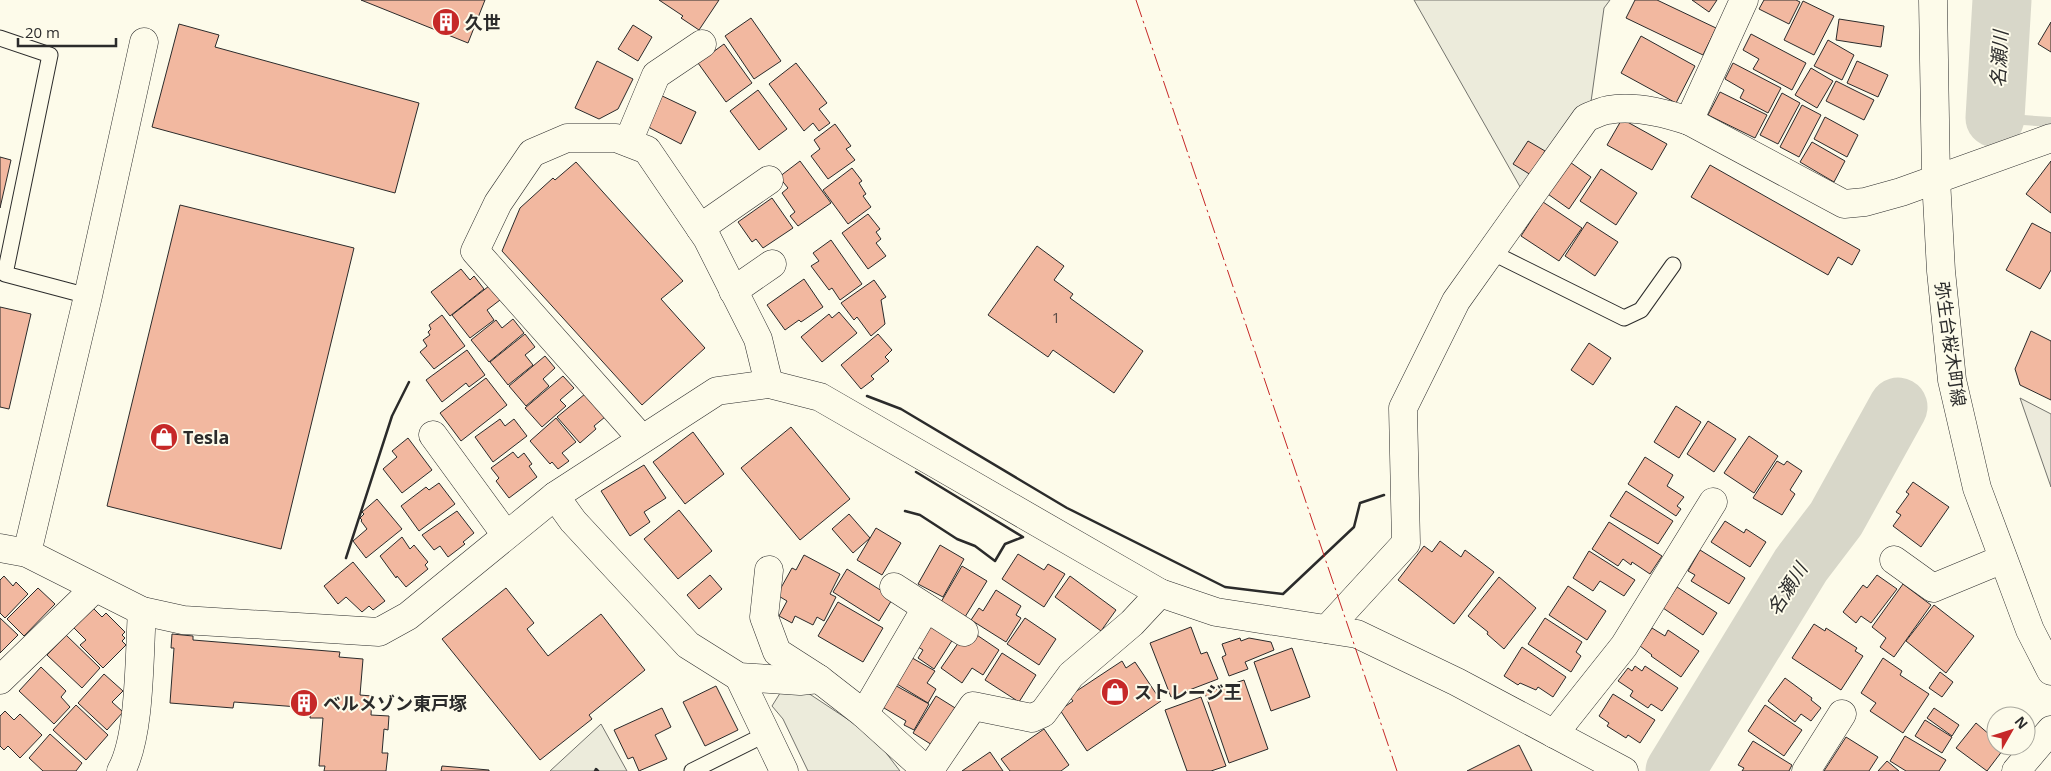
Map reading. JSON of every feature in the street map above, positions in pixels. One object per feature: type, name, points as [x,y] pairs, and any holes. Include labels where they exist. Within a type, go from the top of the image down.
[{"type":"street","points":[[1690,122],[1744,0]]},
{"type":"street","name":"弥生台桜木町線","points":[[1933,0],[1936,179],[1941,271],[1952,380],[1976,488],[2030,630],[2051,671]]},
{"type":"street","points":[[27,553],[88,296],[144,42]]},
{"type":"street","points":[[628,142],[656,75],[702,44]]},
{"type":"street","points":[[1327,629],[1406,543],[1403,408],[1456,300],[1586,118],[1609,110],[1636,110],[1665,114],[1690,122],[1844,204],[1865,202],[1901,192],[2051,138]]},
{"type":"street","points":[[642,440],[475,251],[498,204],[532,153],[567,138],[616,138],[647,150],[707,238],[758,340],[768,384]]},
{"type":"street","points":[[700,228],[769,180]]},
{"type":"street","points":[[733,291],[772,264]]},
{"type":"street","points":[[0,548],[27,553],[142,611],[183,620],[379,632],[408,616],[555,496],[717,392],[768,384],[820,397],[1160,593],[1216,612],[1357,634],[1457,682],[1624,771]]},
{"type":"street","points":[[432,435],[506,535]]},
{"type":"street","points":[[555,496],[573,520],[688,645],[739,677],[800,681],[819,679]]},
{"type":"street","points":[[1554,734],[1624,646],[1713,502]]},
{"type":"street","points":[[1894,560],[1933,588],[2003,559]]},
{"type":"street","points":[[769,570],[764,617],[777,652],[819,679],[864,714],[928,771],[973,706],[1032,718],[1043,713],[1071,675],[1132,623],[1160,593]]},
{"type":"street","points":[[0,680],[96,588]]},
{"type":"street","points":[[894,588],[964,632]]},
{"type":"street","points":[[864,714],[926,608]]},
{"type":"street","points":[[121,771],[132,738],[138,688],[142,611]]},
{"type":"street","points":[[739,677],[784,771]]},
{"type":"street","points":[[1806,771],[1842,714]]},
{"type":"street","points":[[2016,771],[2051,730]]},
{"type":"lane","points":[[0,38],[50,55],[5,274],[88,296]]},
{"type":"lane","points":[[1491,252],[1624,318],[1641,310],[1673,265]]},
{"type":"lane","points":[[692,771],[766,734]]},
{"type":"shaded area","points":[[1414,0],[1610,0],[1604,8],[1590,109],[1523,192]]},
{"type":"shaded area","points":[[2020,398],[2051,414],[2051,487]]},
{"type":"shaded area","points":[[782,690],[805,691],[873,736],[900,771],[808,771],[783,719],[772,706]]},
{"type":"shaded area","points":[[601,724],[627,771],[550,771]]},
{"type":"building","name":"久世","points":[[361,0],[485,0],[468,43]]},
{"type":"building","points":[[659,0],[719,0],[699,30],[681,18],[683,16]]},
{"type":"building","points":[[1635,0],[1657,0],[1716,28],[1703,55],[1626,18]]},
{"type":"building","points":[[1692,0],[1717,0],[1709,12]]},
{"type":"building","points":[[1764,0],[1796,0],[1800,2],[1789,24],[1759,9]]},
{"type":"building","points":[[1803,1],[1834,16],[1814,55],[1784,40]]},
{"type":"building","points":[[751,18],[781,61],[754,79],[725,36]]},
{"type":"building","points":[[1839,19],[1884,26],[1881,47],[1836,40]]},
{"type":"building","points":[[2051,22],[2051,52],[2038,44]]},
{"type":"building","points":[[179,24],[219,35],[215,47],[419,103],[395,193],[152,127]]},
{"type":"building","points":[[633,25],[652,37],[638,61],[618,49]]},
{"type":"building","points":[[1751,34],[1806,63],[1792,90],[1753,69],[1759,59],[1743,50]]},
{"type":"building","points":[[1641,36],[1695,66],[1676,103],[1621,73]]},
{"type":"building","points":[[1828,40],[1854,55],[1842,80],[1814,66]]},
{"type":"building","points":[[724,44],[752,83],[726,102],[698,63]]},
{"type":"building","points":[[597,61],[633,79],[618,109],[599,119],[575,108]]},
{"type":"building","points":[[1857,61],[1888,75],[1878,97],[1847,83]]},
{"type":"building","points":[[796,63],[827,103],[819,109],[830,123],[819,131],[813,123],[804,131],[769,84]]},
{"type":"building","points":[[1733,63],[1781,88],[1768,113],[1740,98],[1744,90],[1725,79]]},
{"type":"building","points":[[1811,68],[1833,81],[1817,108],[1795,95]]},
{"type":"building","points":[[1836,81],[1874,100],[1864,120],[1826,101]]},
{"type":"building","points":[[758,90],[787,129],[759,150],[730,111]]},
{"type":"building","points":[[1720,92],[1767,115],[1755,138],[1708,115]]},
{"type":"building","points":[[1782,93],[1800,103],[1778,144],[1760,135]]},
{"type":"building","points":[[658,94],[696,112],[681,144],[650,128],[646,119]]},
{"type":"building","points":[[1802,105],[1821,115],[1799,157],[1780,147]]},
{"type":"building","points":[[1825,117],[1858,135],[1847,157],[1814,139]]},
{"type":"building","points":[[1622,119],[1667,144],[1652,170],[1607,145]]},
{"type":"building","points":[[835,124],[851,146],[846,149],[855,160],[828,179],[811,156],[820,149],[814,140]]},
{"type":"building","points":[[1528,141],[1545,151],[1531,175],[1513,164]]},
{"type":"building","points":[[1812,142],[1845,161],[1834,182],[1800,162]]},
{"type":"building","points":[[0,157],[11,160],[0,208]]},
{"type":"building","points":[[1567,160],[1591,177],[1569,209],[1545,192]]},
{"type":"building","points":[[800,161],[831,203],[798,226],[790,216],[795,212],[782,193],[788,188],[779,177]]},
{"type":"building","points":[[2051,161],[2051,213],[2026,194]]},
{"type":"building","points":[[576,162],[683,281],[661,299],[705,348],[642,405],[502,251],[520,208],[553,178],[555,180]]},
{"type":"building","points":[[1710,165],[1860,250],[1852,265],[1838,257],[1828,275],[1691,197]]},
{"type":"building","points":[[852,168],[862,181],[859,183],[866,194],[863,196],[871,207],[848,224],[823,190]]},
{"type":"building","points":[[1601,169],[1637,193],[1616,225],[1580,201]]},
{"type":"building","points":[[772,198],[793,228],[763,248],[756,239],[752,242],[738,222]]},
{"type":"building","points":[[1543,202],[1582,228],[1559,261],[1521,236]]},
{"type":"building","points":[[180,205],[354,248],[281,549],[107,506]]},
{"type":"building","points":[[868,214],[880,229],[876,232],[881,239],[876,243],[886,256],[868,269],[842,233]]},
{"type":"building","points":[[1587,222],[1618,242],[1595,276],[1565,256]]},
{"type":"building","points":[[2032,223],[2051,233],[2051,270],[2040,289],[2006,270]]},
{"type":"building","points":[[831,240],[862,284],[840,300],[832,288],[829,290],[811,266],[819,261],[813,253]]},
{"type":"building","points":[[1037,246],[1064,266],[1054,280],[1073,294],[1070,298],[1143,351],[1114,393],[1053,350],[1048,357],[988,315]]},
{"type":"building","points":[[461,269],[470,280],[474,276],[484,289],[450,316],[431,292]]},
{"type":"building","points":[[804,279],[823,307],[785,330],[767,305]]},
{"type":"building","points":[[874,280],[886,297],[881,300],[885,324],[871,336],[857,317],[854,320],[841,303]]},
{"type":"building","points":[[489,286],[500,300],[487,310],[494,320],[470,338],[452,315]]},
{"type":"building","points":[[0,307],[31,314],[9,409],[0,407]]},
{"type":"building","points":[[839,312],[857,333],[822,362],[801,337],[829,314],[832,318]]},
{"type":"building","points":[[442,315],[465,346],[434,369],[420,352],[427,346],[423,340],[430,335],[428,332],[431,329],[429,325]]},
{"type":"building","points":[[513,319],[524,333],[489,362],[471,340],[496,320],[502,328]]},
{"type":"building","points":[[2031,331],[2051,341],[2051,400],[2020,385],[2015,369]]},
{"type":"building","points":[[525,334],[535,347],[525,355],[533,365],[508,385],[490,362]]},
{"type":"building","points":[[878,334],[892,350],[885,357],[889,361],[871,376],[874,379],[861,389],[841,365]]},
{"type":"building","points":[[1589,343],[1611,358],[1593,385],[1571,370]]},
{"type":"building","points":[[467,350],[485,375],[469,387],[466,383],[442,402],[426,380]]},
{"type":"building","points":[[545,356],[555,368],[543,379],[549,386],[526,406],[509,386]]},
{"type":"building","points":[[563,376],[574,388],[560,400],[566,406],[542,427],[525,408]]},
{"type":"building","points":[[486,378],[507,405],[461,441],[440,413]]},
{"type":"building","points":[[585,394],[605,417],[594,426],[596,429],[580,443],[557,417]]},
{"type":"building","points":[[1676,406],[1701,422],[1679,458],[1654,442]]},
{"type":"building","points":[[556,418],[576,442],[562,453],[569,461],[558,469],[552,462],[550,464],[530,441]]},
{"type":"building","points":[[500,419],[505,426],[514,419],[527,436],[493,462],[475,437]]},
{"type":"building","points":[[1708,421],[1736,439],[1714,472],[1687,454]]},
{"type":"building","points":[[791,427],[850,499],[800,540],[741,468]]},
{"type":"building","points":[[693,432],[724,474],[685,504],[653,462]]},
{"type":"building","points":[[1749,436],[1778,456],[1754,493],[1724,473]]},
{"type":"building","points":[[408,438],[432,470],[402,493],[383,469],[397,457],[392,451]]},
{"type":"building","points":[[513,452],[518,458],[524,453],[532,464],[529,466],[537,477],[509,498],[496,481],[499,478],[491,468]]},
{"type":"building","points":[[1645,457],[1673,475],[1667,486],[1684,497],[1677,506],[1681,509],[1676,516],[1628,484]]},
{"type":"building","points":[[1777,461],[1784,465],[1787,461],[1802,471],[1790,490],[1795,494],[1782,515],[1753,498]]},
{"type":"building","points":[[644,465],[666,498],[644,512],[650,522],[630,536],[601,491]]},
{"type":"building","points":[[1913,482],[1949,507],[1921,547],[1893,526],[1901,515],[1896,512],[1909,494],[1906,492]]},
{"type":"building","points":[[439,483],[455,504],[419,531],[401,506],[426,487],[429,490]]},
{"type":"building","points":[[1626,491],[1673,521],[1658,544],[1610,516]]},
{"type":"building","points":[[377,499],[402,529],[366,558],[353,541],[367,529],[360,518],[364,514],[362,512]]},
{"type":"building","points":[[679,510],[712,551],[678,579],[644,539]]},
{"type":"building","points":[[457,511],[474,533],[463,542],[465,544],[448,557],[440,546],[434,550],[422,535]]},
{"type":"building","points":[[849,514],[870,538],[853,553],[832,529]]},
{"type":"building","points":[[1725,521],[1744,533],[1746,529],[1766,542],[1750,567],[1711,542]]},
{"type":"building","points":[[1609,522],[1662,556],[1650,574],[1632,562],[1631,565],[1623,559],[1618,566],[1592,549]]},
{"type":"building","points":[[876,528],[901,543],[882,575],[857,560]]},
{"type":"building","points":[[402,537],[410,549],[414,545],[428,562],[425,565],[428,569],[406,587],[397,576],[396,578],[380,556]]},
{"type":"building","points":[[1440,541],[1461,557],[1465,550],[1494,572],[1454,624],[1398,580],[1424,546],[1432,552]]},
{"type":"building","points":[[940,545],[964,559],[943,597],[918,584]]},
{"type":"building","points":[[1700,550],[1745,578],[1729,604],[1691,581],[1695,575],[1688,571]]},
{"type":"building","points":[[1589,551],[1635,580],[1624,596],[1600,581],[1593,591],[1573,578]]},
{"type":"building","points":[[1018,554],[1044,570],[1048,564],[1065,574],[1044,607],[1002,579]]},
{"type":"building","points":[[804,555],[840,574],[830,594],[836,597],[824,621],[817,617],[813,625],[795,616],[792,623],[779,616],[787,601],[777,595],[792,568],[796,570]]},
{"type":"building","points":[[353,562],[385,601],[373,610],[369,606],[362,612],[346,597],[338,604],[324,586]]},
{"type":"building","points":[[962,566],[987,581],[965,617],[941,602]]},
{"type":"building","points":[[847,569],[893,598],[879,621],[833,592]]},
{"type":"building","points":[[710,575],[722,589],[699,609],[687,595]]},
{"type":"building","points":[[1877,575],[1897,589],[1871,623],[1861,616],[1856,623],[1843,612],[1863,585],[1867,588]]},
{"type":"building","points":[[4,576],[13,586],[16,582],[28,594],[5,618],[0,613],[0,580]]},
{"type":"building","points":[[1070,576],[1116,610],[1101,631],[1055,597]]},
{"type":"building","points":[[1499,577],[1536,608],[1504,649],[1487,634],[1488,632],[1468,616]]},
{"type":"building","points":[[1903,584],[1931,605],[1894,657],[1880,647],[1886,638],[1872,627]]},
{"type":"building","points":[[1568,586],[1606,611],[1587,640],[1549,615]]},
{"type":"building","points":[[1677,587],[1717,613],[1703,635],[1663,608]]},
{"type":"building","points":[[38,588],[55,604],[24,636],[7,619]]},
{"type":"building","points":[[506,588],[534,623],[527,629],[548,656],[601,614],[645,670],[589,715],[592,719],[540,760],[442,639]]},
{"type":"building","points":[[996,590],[1021,606],[1016,615],[1021,618],[1006,642],[971,620],[979,608],[983,611]]},
{"type":"building","points":[[838,602],[883,628],[863,662],[818,636]]},
{"type":"building","points":[[1934,605],[1974,636],[1946,673],[1906,641]]},
{"type":"building","points":[[92,607],[102,617],[106,613],[125,632],[122,635],[125,638],[122,641],[126,645],[103,668],[80,645],[86,640],[73,627]]},
{"type":"building","points":[[0,618],[18,635],[0,653]]},
{"type":"building","points":[[1025,618],[1056,639],[1039,665],[1007,644]]},
{"type":"building","points":[[1545,618],[1582,642],[1576,652],[1581,656],[1571,672],[1528,644]]},
{"type":"building","points":[[924,621],[953,639],[934,669],[918,658],[923,650],[910,642]]},
{"type":"building","points":[[1814,624],[1825,631],[1826,628],[1857,648],[1855,651],[1863,656],[1841,690],[1792,658]]},
{"type":"building","points":[[1191,627],[1201,654],[1207,652],[1218,679],[1171,697],[1150,643]]},
{"type":"building","points":[[1652,628],[1665,636],[1668,630],[1699,651],[1681,677],[1640,646]]},
{"type":"building","points":[[968,629],[999,650],[983,675],[972,668],[962,683],[941,668]]},
{"type":"building","name":"ベルメゾン東戸塚","points":[[172,634],[193,636],[193,640],[340,652],[339,657],[363,659],[360,695],[372,696],[371,715],[389,716],[388,730],[384,729],[382,753],[388,753],[386,771],[324,771],[325,766],[319,766],[323,718],[310,718],[311,708],[234,702],[233,708],[170,703],[174,648],[171,648]]},
{"type":"building","points":[[66,635],[100,668],[82,688],[47,655]]},
{"type":"building","points":[[1240,638],[1241,641],[1249,638],[1271,642],[1274,650],[1245,662],[1248,669],[1229,676],[1222,657],[1226,655],[1222,644]]},
{"type":"building","points":[[1522,647],[1566,677],[1553,697],[1538,687],[1536,690],[1520,683],[1518,685],[1504,676]]},
{"type":"building","points":[[1292,648],[1310,697],[1271,711],[1254,662]]},
{"type":"building","points":[[1002,653],[1036,675],[1019,702],[985,680]]},
{"type":"building","points":[[907,655],[935,671],[927,683],[936,689],[928,703],[892,681]]},
{"type":"building","points":[[1883,658],[1902,671],[1900,675],[1929,694],[1903,733],[1870,711],[1876,703],[1861,693]]},
{"type":"building","points":[[1122,661],[1126,668],[1135,662],[1161,701],[1087,751],[1060,710],[1073,701],[1069,696]]},
{"type":"building","points":[[1635,666],[1642,671],[1645,666],[1678,688],[1662,711],[1651,704],[1648,708],[1630,696],[1633,691],[1618,681],[1628,668],[1632,671]]},
{"type":"building","points":[[41,667],[66,691],[61,697],[70,707],[54,724],[19,691]]},
{"type":"building","points":[[1940,672],[1953,682],[1942,697],[1929,688]]},
{"type":"building","points":[[104,674],[123,691],[112,702],[123,712],[107,730],[78,703]]},
{"type":"building","points":[[1785,678],[1812,698],[1811,700],[1821,708],[1811,721],[1801,714],[1795,722],[1768,701]]},
{"type":"building","points":[[1244,680],[1268,749],[1229,763],[1205,693]]},
{"type":"building","points":[[891,683],[929,704],[914,730],[904,725],[906,721],[879,705]]},
{"type":"building","points":[[716,686],[738,730],[705,746],[683,702]]},
{"type":"building","points":[[1613,694],[1655,720],[1640,743],[1628,735],[1626,738],[1607,726],[1609,723],[1599,716]]},
{"type":"building","points":[[936,696],[960,711],[937,748],[913,733]]},
{"type":"building","points":[[1201,697],[1226,766],[1211,771],[1187,771],[1165,710]]},
{"type":"building","points":[[76,705],[108,735],[86,760],[53,730]]},
{"type":"building","points":[[1765,705],[1802,730],[1784,756],[1748,731]]},
{"type":"building","points":[[662,708],[671,727],[655,735],[667,759],[639,771],[633,757],[628,759],[614,730]]},
{"type":"building","points":[[1934,708],[1959,725],[1952,736],[1927,718]]},
{"type":"building","points":[[5,711],[14,720],[20,714],[42,735],[20,758],[8,746],[4,750],[0,746],[0,716]]},
{"type":"building","points":[[1925,720],[1952,737],[1942,753],[1915,736]]},
{"type":"building","points":[[1976,723],[1986,732],[1986,756],[1998,756],[1987,771],[1956,748]]},
{"type":"building","points":[[1044,729],[1069,765],[1061,771],[1010,771],[1001,759]]},
{"type":"building","points":[[50,734],[82,763],[76,771],[43,771],[29,758]]},
{"type":"building","points":[[1905,736],[1946,760],[1939,771],[1906,771],[1890,761]]},
{"type":"building","points":[[1846,737],[1878,757],[1869,771],[1824,771]]},
{"type":"building","points":[[1753,741],[1792,765],[1789,771],[1742,771],[1744,768],[1738,765]]},
{"type":"building","points":[[1519,745],[1532,771],[1467,771]]},
{"type":"building","points":[[990,752],[1003,771],[962,771]]},
{"type":"building","points":[[1887,761],[1899,771],[1878,771]]},
{"type":"building","points":[[442,766],[489,770],[489,771],[441,771]]},
{"type":"waterway","name":"名瀬川","points":[[1995,118],[2002,0]]},
{"type":"waterway","points":[[1995,118],[2051,122]]},
{"type":"waterway","name":"名瀬川","points":[[1675,771],[1801,565],[1836,519],[1898,407]]},
{"type":"wall","points":[[346,558],[392,416],[409,382]]},
{"type":"wall","points":[[867,396],[901,409],[1067,508],[1225,587],[1283,594],[1354,527],[1360,503],[1384,495]]},
{"type":"wall","points":[[905,511],[920,515],[957,539],[975,546],[995,561],[1005,544],[1023,537],[916,472]]},
{"type":"wall","points":[[595,771],[596,769],[598,771]]},
{"type":"power","points":[[1136,0],[1397,771]]},
{"type":"place","name":"久世","points":[[446,22]]},
{"type":"place","name":"Tesla","points":[[164,437]]},
{"type":"place","name":"ストレージ王","points":[[1115,692]]},
{"type":"place","name":"ベルメゾン東戸塚","points":[[304,703]]}]
